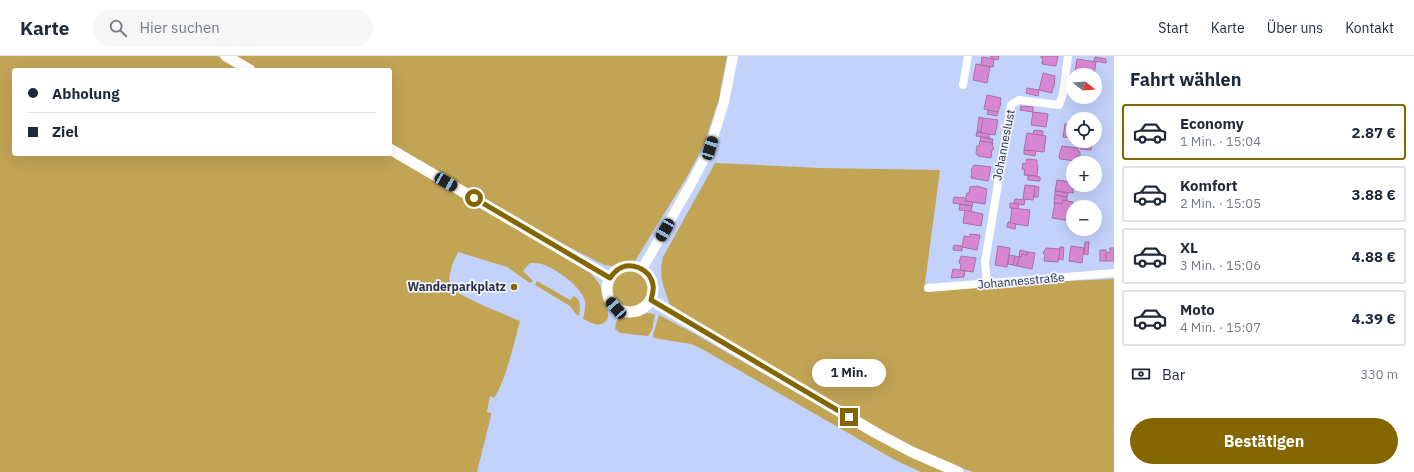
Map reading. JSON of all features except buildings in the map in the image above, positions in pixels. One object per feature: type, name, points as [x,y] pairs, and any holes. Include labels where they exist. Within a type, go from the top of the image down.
[{"type":"main road","points":[[226,56],[247,68]]},
{"type":"main road","points":[[392,150],[610,278]]},
{"type":"main road","points":[[627,266],[642,269],[647,273],[653,284],[651,300],[646,307],[639,311],[622,311],[616,308],[610,301],[607,292],[610,278],[617,270],[627,266]]},
{"type":"main road","points":[[651,300],[794,386],[876,433],[912,452],[958,472]]},
{"type":"street","points":[[642,269],[710,148],[724,102],[733,56]]},
{"type":"street","points":[[963,85],[968,56]]},
{"type":"street","name":"Johanneslust","points":[[987,284],[984,262],[1011,105],[1018,100],[1059,105],[1063,94],[1068,56]]},
{"type":"street","name":"Johannesstraße","points":[[928,288],[1114,274]]},
{"type":"shaded area","points":[[0,56],[217,56],[238,68],[12,68],[12,156],[392,156],[454,191],[590,273],[601,288],[608,310],[607,320],[601,324],[594,324],[583,319],[585,301],[583,295],[561,274],[548,266],[530,263],[523,271],[533,281],[530,283],[507,267],[458,252],[452,265],[449,279],[454,291],[520,321],[502,381],[494,398],[490,396],[487,412],[491,413],[491,416],[477,472],[0,472]]},
{"type":"shaded area","points":[[233,56],[727,56],[719,99],[704,145],[688,175],[635,261],[612,266],[604,265],[563,244],[392,146],[392,68],[254,68]]},
{"type":"shaded area","points":[[715,163],[821,168],[940,170],[924,291],[1042,282],[1114,279],[1114,472],[973,472],[953,465],[895,438],[821,396],[670,305],[661,276],[663,257]]},
{"type":"shaded area","points":[[630,270],[638,272],[644,276],[648,282],[650,290],[648,298],[644,304],[638,308],[630,310],[622,308],[616,304],[612,298],[610,290],[612,282],[616,276],[622,272]]},
{"type":"shaded area","points":[[537,281],[570,300],[574,296],[577,298],[580,305],[579,316],[570,306],[535,285]]},
{"type":"shaded area","points":[[648,313],[655,314],[652,330],[648,336],[620,333],[615,329],[618,319]]},
{"type":"shaded area","points":[[659,315],[695,334],[873,437],[947,472],[921,472],[895,460],[702,349],[691,344],[654,338],[653,335]]},
{"type":"place","name":"Wanderparkplatz","points":[[514,287]]},
{"type":"route","points":[[474,198],[610,278],[617,270],[627,266],[642,269],[647,273],[653,284],[651,300],[660,307],[849,417]]}]
